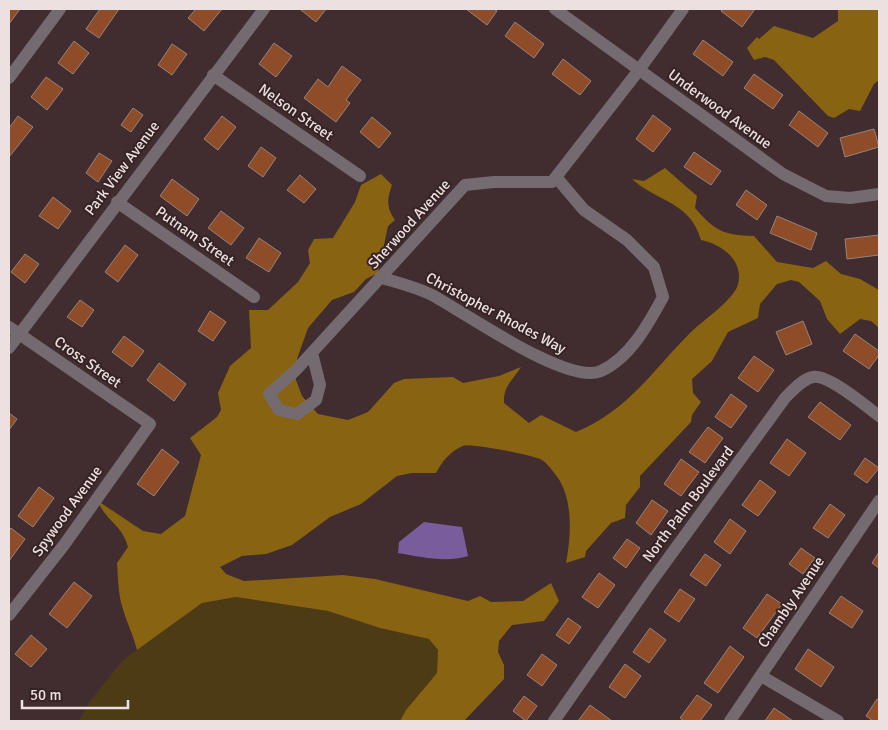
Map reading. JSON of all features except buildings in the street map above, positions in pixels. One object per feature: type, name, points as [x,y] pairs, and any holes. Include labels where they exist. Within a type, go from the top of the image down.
[{"type":"street","points":[[9,78],[60,9]]},
{"type":"street","name":"Park View Avenue","points":[[9,348],[14,330],[117,202],[264,9]]},
{"type":"street","name":"Underwood Avenue","points":[[555,9],[783,174],[826,196],[850,198],[879,194]]},
{"type":"street","points":[[556,176],[639,70],[683,9]]},
{"type":"street","name":"Nelson Street","points":[[213,75],[360,176]]},
{"type":"street","name":"Sherwood Avenue","points":[[312,353],[320,385],[316,400],[297,414],[279,410],[269,394],[312,353],[465,186],[494,182],[552,182],[556,176]]},
{"type":"street","name":"Christopher Rhodes Way","points":[[382,278],[433,296],[470,319],[571,371],[600,372],[618,360],[646,328],[663,296],[654,267],[626,240],[584,210],[556,176]]},
{"type":"street","name":"Putnam Street","points":[[117,202],[254,297]]},
{"type":"street","name":"Cross Street","points":[[14,330],[150,424]]},
{"type":"street","name":"North Palm Boulevard","points":[[554,721],[651,582],[785,398],[800,384],[812,377],[824,378],[879,416]]},
{"type":"street","name":"Spywood Avenue","points":[[9,615],[64,545],[150,424]]},
{"type":"street","name":"Chambly Avenue","points":[[730,721],[879,501]]},
{"type":"street","points":[[761,676],[838,721]]},
{"type":"shaded area","points":[[838,9],[879,9],[879,80],[874,84],[860,111],[849,109],[834,118],[828,116],[774,60],[765,57],[754,60],[747,48],[757,37],[759,39],[774,26],[813,38],[838,21]]},
{"type":"shaded area","points":[[665,168],[697,196],[695,208],[714,227],[727,233],[754,236],[777,262],[813,268],[826,261],[841,274],[860,279],[879,290],[879,328],[871,321],[860,319],[840,334],[827,319],[820,301],[799,282],[791,280],[777,284],[760,304],[758,318],[728,332],[712,361],[692,379],[693,393],[701,402],[692,415],[691,422],[640,476],[640,487],[626,505],[625,518],[611,523],[586,551],[585,557],[566,563],[570,532],[569,510],[560,481],[547,464],[542,460],[527,455],[490,448],[463,446],[444,461],[436,473],[412,473],[397,476],[361,504],[330,517],[292,545],[266,554],[242,556],[220,567],[226,574],[244,581],[343,575],[375,579],[468,601],[480,596],[491,602],[523,601],[551,583],[559,601],[544,621],[512,625],[499,641],[498,652],[504,665],[504,679],[464,721],[400,721],[406,710],[437,673],[438,650],[429,639],[380,628],[328,611],[236,597],[202,603],[137,650],[125,617],[118,585],[117,563],[128,547],[122,533],[105,514],[98,501],[143,531],[161,534],[185,516],[201,455],[190,438],[217,417],[221,410],[218,393],[230,366],[251,348],[249,310],[268,310],[298,282],[310,263],[308,250],[314,239],[333,238],[355,202],[361,185],[381,174],[392,185],[388,203],[395,220],[388,226],[378,273],[366,279],[354,292],[332,300],[308,328],[297,359],[296,380],[302,396],[318,414],[348,420],[368,412],[394,383],[404,379],[453,377],[463,383],[499,376],[521,367],[505,392],[504,403],[529,423],[541,415],[576,432],[611,413],[625,401],[690,333],[725,303],[736,290],[739,275],[738,268],[729,254],[716,245],[701,240],[696,227],[689,217],[632,179],[644,181]]},
{"type":"shaded area","points":[[424,522],[462,527],[468,556],[442,559],[398,553],[399,542]]},
{"type":"shaded area","points":[[236,597],[328,611],[380,628],[429,639],[438,650],[437,673],[406,710],[400,721],[79,721],[90,701],[123,660],[202,603]]}]
